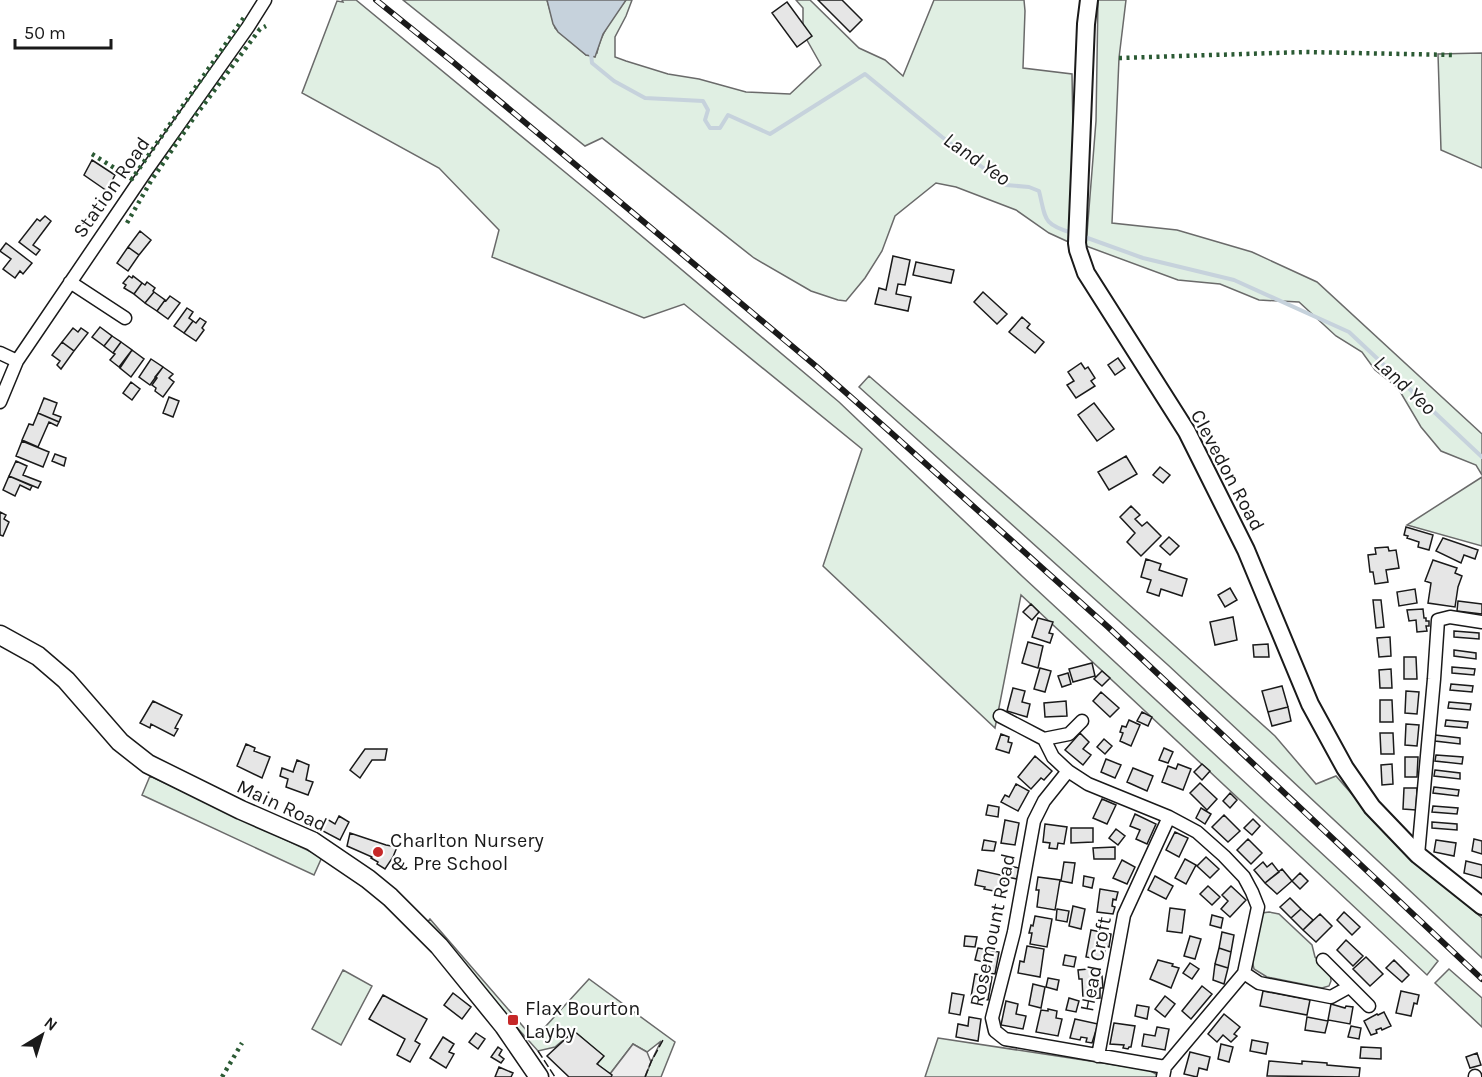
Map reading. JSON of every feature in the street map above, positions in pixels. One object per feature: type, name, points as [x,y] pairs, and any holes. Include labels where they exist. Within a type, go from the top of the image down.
[{"type":"main road","name":"Clevedon Road","points":[[1089,0],[1077,235],[1078,250],[1086,273],[1187,432],[1246,550],[1310,704],[1345,768],[1372,807],[1418,855],[1482,906]]},
{"type":"main road","name":"Main Road","points":[[0,635],[38,656],[66,680],[120,742],[148,764],[241,810],[312,841],[390,897],[439,946],[504,1026],[539,1077]]},
{"type":"street","name":"Station Road","points":[[0,402],[17,361],[146,171],[248,27],[264,0]]},
{"type":"street","points":[[70,282],[126,318]]},
{"type":"street","points":[[0,353],[17,361]]},
{"type":"street","points":[[1418,855],[1438,620],[1449,617],[1482,622]]},
{"type":"street","points":[[1000,716],[1044,739],[1053,757],[1068,771],[1088,784],[1169,817],[1197,832],[1244,877],[1252,892],[1258,907],[1244,973],[1164,1072]]},
{"type":"street","points":[[1044,739],[1069,734],[1082,721]]},
{"type":"street","name":"Rosemount Road","points":[[1068,771],[1044,801],[1034,821],[1014,932],[993,1018],[995,1031],[1005,1039],[1140,1063],[1164,1072]]},
{"type":"street","name":"Head Croft","points":[[1098,1056],[1124,915],[1169,817]]},
{"type":"street","points":[[1323,960],[1369,1006]]},
{"type":"street","points":[[1244,973],[1259,983],[1331,997],[1349,987]]},
{"type":"green space","points":[[342,0],[356,0],[839,402],[1023,577],[1438,961],[1427,975],[1021,595],[995,728],[823,566],[862,449],[684,304],[644,318],[492,257],[499,230],[439,168],[302,93],[337,1],[343,2]]},
{"type":"green space","points":[[403,0],[547,0],[555,28],[586,55],[597,53],[601,39],[613,18],[626,0],[632,0],[615,37],[615,57],[668,74],[699,79],[746,92],[790,94],[821,65],[803,33],[803,8],[796,0],[810,0],[859,48],[885,60],[903,76],[934,0],[1024,0],[1023,68],[1072,74],[1073,244],[1049,233],[1016,210],[956,187],[936,183],[895,216],[882,251],[865,278],[846,301],[811,291],[754,258],[602,138],[585,146]]},
{"type":"green space","points":[[1098,0],[1126,0],[1119,58],[1112,223],[1177,230],[1252,252],[1317,282],[1482,434],[1482,475],[1476,465],[1441,451],[1421,427],[1398,388],[1375,370],[1362,352],[1336,336],[1299,302],[1259,300],[1220,284],[1178,280],[1086,246],[1096,121]]},
{"type":"green space","points":[[1482,53],[1482,168],[1441,150],[1438,54]]},
{"type":"green space","points":[[869,376],[1055,538],[1275,736],[1316,784],[1336,776],[1395,843],[1482,918],[1482,958],[1168,665],[859,387]]},
{"type":"green space","points":[[1482,477],[1482,546],[1407,525]]},
{"type":"green space","points":[[150,776],[322,857],[314,875],[142,795]]},
{"type":"green space","points":[[1262,913],[1279,914],[1312,945],[1315,957],[1330,972],[1329,986],[1322,988],[1267,977],[1254,969],[1252,960]]},
{"type":"green space","points":[[430,919],[534,1039],[589,979],[675,1042],[661,1077],[645,1077],[661,1041],[647,1052],[633,1044],[610,1074],[597,1064],[603,1056],[574,1031],[555,1047],[538,1051],[425,925]]},
{"type":"green space","points":[[1449,969],[1482,998],[1482,1027],[1435,983]]},
{"type":"green space","points":[[343,970],[372,986],[341,1045],[312,1029]]},
{"type":"green space","points":[[938,1038],[1149,1070],[1158,1077],[925,1077]]},
{"type":"shaded area","points":[[547,0],[626,0],[603,34],[595,57],[586,55],[558,32],[553,24]]},
{"type":"shaded area","points":[[633,1044],[647,1052],[651,1062],[645,1077],[611,1077],[610,1074]]},
{"type":"building","points":[[818,0],[842,0],[862,20],[850,32]]},
{"type":"building","points":[[787,2],[812,36],[797,47],[772,13]]},
{"type":"building","points":[[92,160],[115,175],[107,191],[84,175]]},
{"type":"building","points":[[45,216],[51,221],[33,245],[40,250],[36,255],[19,242],[37,219],[40,221]]},
{"type":"building","points":[[140,231],[151,240],[139,255],[128,247]]},
{"type":"building","points":[[6,243],[32,263],[23,274],[20,271],[15,278],[3,269],[11,259],[0,251]]},
{"type":"building","points":[[128,247],[139,255],[128,271],[117,263]]},
{"type":"building","points":[[893,256],[910,260],[905,285],[898,284],[896,294],[911,297],[908,311],[875,304],[879,288],[886,290]]},
{"type":"building","points":[[916,262],[954,270],[951,283],[913,275]]},
{"type":"building","points":[[129,276],[132,278],[133,276],[142,283],[134,294],[124,288],[126,285],[123,283]]},
{"type":"building","points":[[147,282],[155,288],[145,303],[134,294],[142,283],[145,285]]},
{"type":"building","points":[[154,292],[165,300],[157,311],[145,303]]},
{"type":"building","points":[[983,292],[1007,314],[997,324],[974,302]]},
{"type":"building","points":[[170,296],[180,303],[168,319],[157,311]]},
{"type":"building","points":[[187,308],[193,312],[189,318],[193,321],[184,333],[174,326]]},
{"type":"building","points":[[1022,317],[1030,324],[1027,328],[1044,342],[1035,353],[1009,332]]},
{"type":"building","points":[[200,318],[206,322],[202,328],[204,330],[196,341],[184,333],[193,321],[196,323]]},
{"type":"building","points":[[100,327],[112,336],[104,346],[92,337]]},
{"type":"building","points":[[73,328],[78,332],[81,328],[88,333],[74,351],[62,342]]},
{"type":"building","points":[[112,336],[121,342],[113,353],[104,346]]},
{"type":"building","points":[[62,342],[74,351],[61,369],[57,365],[60,361],[52,355]]},
{"type":"building","points":[[121,342],[132,350],[119,367],[110,360]]},
{"type":"building","points":[[132,350],[144,359],[131,377],[120,368]]},
{"type":"building","points":[[1118,358],[1125,368],[1115,375],[1108,365]]},
{"type":"building","points":[[151,359],[163,367],[150,385],[139,377]]},
{"type":"building","points":[[1081,363],[1085,369],[1088,367],[1095,378],[1091,381],[1095,386],[1076,398],[1067,385],[1074,381],[1068,372]]},
{"type":"building","points":[[163,367],[173,374],[169,378],[174,382],[163,397],[155,391],[156,388],[152,385]]},
{"type":"building","points":[[131,382],[140,389],[132,400],[123,393]]},
{"type":"building","points":[[169,397],[179,401],[173,417],[163,413]]},
{"type":"building","points":[[44,398],[57,403],[53,414],[61,417],[59,422],[38,413]]},
{"type":"building","points":[[1094,403],[1114,429],[1097,441],[1078,415]]},
{"type":"building","points":[[38,413],[59,422],[57,426],[49,422],[38,447],[22,440],[29,424],[33,425]]},
{"type":"building","points":[[22,441],[49,452],[43,467],[16,456]]},
{"type":"building","points":[[55,454],[66,458],[64,466],[52,461]]},
{"type":"building","points":[[1126,456],[1137,474],[1109,490],[1098,472]]},
{"type":"building","points":[[16,461],[27,466],[23,475],[41,482],[38,488],[9,476]]},
{"type":"building","points":[[1160,467],[1170,475],[1163,483],[1153,475]]},
{"type":"building","points":[[9,476],[32,486],[30,490],[20,485],[15,496],[3,490]]},
{"type":"building","points":[[1131,506],[1140,515],[1135,519],[1142,526],[1147,522],[1161,536],[1141,556],[1127,542],[1135,533],[1120,517]]},
{"type":"building","points":[[0,512],[6,515],[4,519],[9,522],[3,536],[0,535]]},
{"type":"building","points":[[1406,527],[1433,535],[1429,550],[1418,547],[1419,542],[1404,535]]},
{"type":"building","points":[[1169,537],[1179,546],[1170,555],[1160,546]]},
{"type":"building","points":[[1443,538],[1478,550],[1475,559],[1464,555],[1461,563],[1436,551]]},
{"type":"building","points":[[1388,547],[1389,551],[1396,550],[1399,568],[1386,570],[1388,582],[1375,584],[1373,572],[1370,572],[1368,555],[1376,554],[1375,548]]},
{"type":"building","points":[[1146,559],[1161,564],[1159,570],[1187,579],[1182,596],[1161,589],[1159,596],[1147,592],[1151,580],[1141,577]]},
{"type":"building","points":[[1433,560],[1457,568],[1455,573],[1462,576],[1455,607],[1428,603],[1431,583],[1425,581]]},
{"type":"building","points":[[1230,588],[1237,600],[1225,607],[1218,595]]},
{"type":"building","points":[[1415,589],[1417,603],[1399,606],[1397,592]]},
{"type":"building","points":[[1373,600],[1381,600],[1384,627],[1376,628]]},
{"type":"building","points":[[1458,601],[1482,604],[1482,614],[1457,611]]},
{"type":"building","points":[[1031,604],[1039,612],[1032,620],[1023,612]]},
{"type":"building","points":[[1423,609],[1424,618],[1429,621],[1429,626],[1426,626],[1427,631],[1417,632],[1416,620],[1409,621],[1407,610]]},
{"type":"building","points":[[1233,617],[1237,640],[1215,645],[1210,622]]},
{"type":"building","points":[[1038,618],[1053,622],[1049,633],[1053,634],[1050,643],[1032,637]]},
{"type":"building","points":[[1454,631],[1479,633],[1479,639],[1454,637]]},
{"type":"building","points":[[1390,637],[1391,656],[1379,657],[1377,638]]},
{"type":"building","points":[[1028,642],[1043,646],[1038,668],[1022,663]]},
{"type":"building","points":[[1268,644],[1269,657],[1254,657],[1253,645]]},
{"type":"building","points":[[1454,650],[1476,653],[1476,659],[1454,656]]},
{"type":"building","points":[[1404,657],[1416,657],[1417,679],[1404,679]]},
{"type":"building","points":[[1092,663],[1095,676],[1073,682],[1069,669]]},
{"type":"building","points":[[1452,667],[1475,669],[1474,675],[1452,673]]},
{"type":"building","points":[[1040,668],[1051,671],[1045,692],[1034,689]]},
{"type":"building","points":[[1391,669],[1392,688],[1380,688],[1379,670]]},
{"type":"building","points":[[1102,671],[1110,678],[1102,686],[1094,679]]},
{"type":"building","points":[[1068,673],[1071,684],[1062,687],[1058,676]]},
{"type":"building","points":[[1451,684],[1473,686],[1472,692],[1450,690]]},
{"type":"building","points":[[1282,686],[1288,707],[1268,712],[1262,691]]},
{"type":"building","points":[[1013,688],[1025,691],[1022,702],[1030,704],[1027,717],[1007,711]]},
{"type":"building","points":[[1406,691],[1419,692],[1417,714],[1405,713]]},
{"type":"building","points":[[1101,692],[1119,708],[1110,717],[1093,701]]},
{"type":"building","points":[[1380,700],[1392,700],[1393,722],[1380,722]]},
{"type":"building","points":[[153,701],[182,715],[175,728],[178,729],[174,736],[151,724],[150,728],[140,723]]},
{"type":"building","points":[[1066,701],[1067,716],[1045,717],[1044,703]]},
{"type":"building","points":[[1449,702],[1471,704],[1470,710],[1448,708]]},
{"type":"building","points":[[1288,707],[1291,721],[1272,726],[1268,712]]},
{"type":"building","points":[[1142,712],[1152,717],[1148,726],[1137,721]]},
{"type":"building","points":[[1129,720],[1140,725],[1131,746],[1120,741],[1123,733],[1120,732],[1122,726],[1126,727]]},
{"type":"building","points":[[1446,720],[1468,722],[1467,728],[1445,726]]},
{"type":"building","points":[[1406,724],[1419,725],[1417,746],[1405,745]]},
{"type":"building","points":[[1080,733],[1089,742],[1083,749],[1091,755],[1083,765],[1065,750]]},
{"type":"building","points":[[1380,733],[1393,733],[1394,754],[1381,754]]},
{"type":"building","points":[[1001,734],[1009,737],[1008,742],[1012,743],[1009,753],[996,749]]},
{"type":"building","points":[[1435,735],[1460,738],[1460,744],[1435,741]]},
{"type":"building","points":[[1104,739],[1112,746],[1105,754],[1097,747]]},
{"type":"building","points":[[246,744],[255,748],[254,751],[270,757],[262,778],[237,766]]},
{"type":"building","points":[[1164,748],[1173,752],[1168,763],[1159,760]]},
{"type":"building","points":[[365,749],[387,749],[385,760],[372,760],[360,778],[350,770]]},
{"type":"building","points":[[1436,755],[1463,757],[1462,764],[1435,761]]},
{"type":"building","points":[[1035,756],[1052,771],[1044,780],[1041,778],[1031,789],[1018,777]]},
{"type":"building","points":[[1405,757],[1418,757],[1417,777],[1405,777]]},
{"type":"building","points":[[1106,759],[1121,765],[1115,778],[1101,772]]},
{"type":"building","points":[[297,760],[309,765],[306,780],[313,782],[308,795],[286,787],[288,779],[280,776],[282,768],[293,772]]},
{"type":"building","points":[[1178,764],[1191,769],[1183,790],[1162,782],[1168,766],[1176,769]]},
{"type":"building","points":[[1202,764],[1210,771],[1202,780],[1194,772]]},
{"type":"building","points":[[1392,764],[1393,784],[1382,785],[1381,765]]},
{"type":"building","points":[[1133,768],[1153,776],[1147,791],[1127,782]]},
{"type":"building","points":[[1435,770],[1460,773],[1460,779],[1434,776]]},
{"type":"building","points":[[1200,783],[1217,799],[1207,810],[1190,793]]},
{"type":"building","points":[[1016,784],[1029,791],[1018,811],[1001,802],[1005,795],[1009,797]]},
{"type":"building","points":[[1434,787],[1459,790],[1458,796],[1433,793]]},
{"type":"building","points":[[1404,788],[1417,788],[1416,810],[1403,809]]},
{"type":"building","points":[[1230,793],[1237,800],[1230,808],[1223,801]]},
{"type":"building","points":[[1102,799],[1116,805],[1107,824],[1093,818]]},
{"type":"building","points":[[988,805],[999,807],[998,817],[986,815]]},
{"type":"building","points":[[1433,806],[1458,808],[1457,814],[1432,812]]},
{"type":"building","points":[[1201,808],[1211,814],[1205,824],[1196,818]]},
{"type":"building","points":[[1135,814],[1156,824],[1147,844],[1136,839],[1140,830],[1130,826]]},
{"type":"building","points":[[1224,815],[1240,831],[1228,842],[1212,827]]},
{"type":"building","points":[[339,816],[349,822],[340,840],[321,830],[327,819],[335,824]]},
{"type":"building","points":[[1253,819],[1260,826],[1252,835],[1244,828]]},
{"type":"building","points":[[1005,820],[1019,823],[1015,845],[1001,843]]},
{"type":"building","points":[[1432,822],[1457,824],[1457,830],[1432,828]]},
{"type":"building","points":[[1045,824],[1067,827],[1064,844],[1058,843],[1057,849],[1049,848],[1050,843],[1043,842]]},
{"type":"building","points":[[1071,828],[1093,828],[1093,842],[1071,843]]},
{"type":"building","points":[[1116,829],[1125,836],[1118,845],[1109,838]]},
{"type":"building","points":[[1175,832],[1188,838],[1179,857],[1166,850]]},
{"type":"building","name":"Charlton Nursery & Pre School","points":[[350,833],[397,847],[385,869],[372,857],[347,846]]},
{"type":"building","points":[[1248,839],[1262,853],[1251,864],[1237,850]]},
{"type":"building","points":[[1474,839],[1482,841],[1482,854],[1472,851]]},
{"type":"building","points":[[984,840],[996,842],[994,851],[982,850]]},
{"type":"building","points":[[1436,840],[1456,843],[1454,856],[1434,852]]},
{"type":"building","points":[[1115,847],[1115,859],[1094,859],[1093,848]]},
{"type":"building","points":[[1206,857],[1219,869],[1210,878],[1197,866]]},
{"type":"building","points":[[1185,859],[1196,865],[1186,884],[1175,878]]},
{"type":"building","points":[[1122,860],[1135,867],[1127,884],[1113,878]]},
{"type":"building","points":[[1466,861],[1482,865],[1482,878],[1464,873]]},
{"type":"building","points":[[1064,862],[1075,863],[1072,883],[1061,881]]},
{"type":"building","points":[[1263,862],[1267,867],[1272,863],[1279,872],[1265,883],[1254,870]]},
{"type":"building","points":[[1009,866],[1019,868],[1017,879],[1007,877]]},
{"type":"building","points":[[1282,869],[1292,881],[1277,894],[1265,883]]},
{"type":"building","points":[[978,870],[1005,876],[1003,890],[994,889],[994,891],[975,885]]},
{"type":"building","points":[[1300,873],[1308,881],[1300,889],[1292,881]]},
{"type":"building","points":[[1084,876],[1094,878],[1092,888],[1083,886]]},
{"type":"building","points":[[1155,876],[1173,886],[1166,899],[1148,890]]},
{"type":"building","points":[[1038,877],[1060,880],[1055,910],[1037,907]]},
{"type":"building","points":[[1208,886],[1220,897],[1212,905],[1200,894]]},
{"type":"building","points":[[1231,886],[1246,900],[1230,917],[1221,909],[1228,901],[1222,895]]},
{"type":"building","points":[[1100,889],[1118,892],[1116,900],[1113,899],[1112,906],[1115,907],[1113,914],[1097,912]]},
{"type":"building","points":[[1290,898],[1301,909],[1291,918],[1280,907]]},
{"type":"building","points":[[1073,906],[1085,909],[1081,929],[1069,926]]},
{"type":"building","points":[[1170,908],[1185,910],[1182,933],[1167,931]]},
{"type":"building","points":[[1057,909],[1069,911],[1067,922],[1056,920]]},
{"type":"building","points":[[1301,909],[1313,920],[1303,930],[1291,918]]},
{"type":"building","points":[[1344,912],[1360,927],[1352,935],[1337,920]]},
{"type":"building","points":[[1320,914],[1332,926],[1316,942],[1303,930]]},
{"type":"building","points":[[1212,915],[1223,918],[1221,928],[1210,925]]},
{"type":"building","points":[[1035,916],[1052,919],[1047,947],[1030,944],[1032,933],[1029,933]]},
{"type":"building","points":[[1091,930],[1111,934],[1109,947],[1106,946],[1103,960],[1086,957]]},
{"type":"building","points":[[1222,932],[1234,935],[1231,952],[1219,948]]},
{"type":"building","points":[[965,936],[977,937],[975,947],[964,946]]},
{"type":"building","points":[[1190,936],[1201,939],[1195,959],[1184,956]]},
{"type":"building","points":[[1346,940],[1363,956],[1353,966],[1337,950]]},
{"type":"building","points":[[1027,946],[1044,949],[1040,977],[1018,973],[1020,961],[1024,962]]},
{"type":"building","points":[[978,948],[999,952],[995,974],[982,972],[984,962],[975,960]]},
{"type":"building","points":[[1219,948],[1231,952],[1228,968],[1215,964]]},
{"type":"building","points":[[1065,955],[1076,957],[1074,967],[1063,965]]},
{"type":"building","points":[[1366,957],[1383,974],[1370,986],[1353,969]]},
{"type":"building","points":[[1158,960],[1179,968],[1171,988],[1150,979]]},
{"type":"building","points":[[1394,960],[1409,975],[1402,982],[1386,968]]},
{"type":"building","points":[[1190,963],[1199,969],[1192,979],[1183,973]]},
{"type":"building","points":[[1215,964],[1228,968],[1224,984],[1213,980]]},
{"type":"building","points":[[1099,968],[1103,988],[1100,988],[1100,998],[1083,999],[1082,979],[1079,979],[1078,970]]},
{"type":"building","points":[[975,974],[992,977],[988,1000],[971,997]]},
{"type":"building","points":[[1048,978],[1059,980],[1057,990],[1046,987]]},
{"type":"building","points":[[1033,984],[1045,987],[1041,1008],[1029,1005]]},
{"type":"building","points":[[1202,986],[1212,994],[1191,1019],[1182,1011]]},
{"type":"building","points":[[1263,991],[1310,1000],[1307,1015],[1260,1006]]},
{"type":"building","points":[[1401,991],[1419,995],[1417,1004],[1414,1003],[1411,1016],[1396,1013]]},
{"type":"building","points":[[453,993],[471,1007],[462,1019],[444,1005]]},
{"type":"building","points":[[952,993],[964,995],[960,1015],[949,1013]]},
{"type":"building","points":[[383,995],[427,1019],[415,1041],[420,1044],[410,1062],[397,1055],[405,1039],[369,1019]]},
{"type":"building","points":[[1165,996],[1175,1004],[1165,1017],[1155,1009]]},
{"type":"building","points":[[1069,998],[1079,1001],[1076,1012],[1066,1010]]},
{"type":"building","points":[[1006,1001],[1018,1004],[1016,1014],[1026,1016],[1023,1029],[1001,1025]]},
{"type":"building","points":[[1331,1004],[1345,1008],[1346,1006],[1353,1007],[1350,1024],[1328,1020]]},
{"type":"building","points":[[1137,1005],[1149,1007],[1147,1019],[1135,1016]]},
{"type":"building","points":[[1048,1009],[1057,1011],[1056,1018],[1062,1019],[1058,1036],[1036,1032],[1041,1010],[1048,1011]]},
{"type":"building","points":[[1384,1012],[1391,1026],[1376,1030],[1377,1033],[1371,1035],[1364,1021]]},
{"type":"building","points":[[1224,1014],[1240,1027],[1234,1034],[1237,1036],[1231,1042],[1223,1035],[1217,1042],[1208,1034]]},
{"type":"building","points":[[969,1017],[981,1019],[978,1041],[956,1037],[958,1024],[968,1026]]},
{"type":"building","points":[[1307,1017],[1328,1021],[1325,1033],[1305,1030]]},
{"type":"building","points":[[1075,1019],[1098,1024],[1092,1043],[1086,1042],[1087,1038],[1081,1037],[1080,1040],[1070,1038]]},
{"type":"building","points":[[1114,1023],[1135,1026],[1131,1047],[1128,1049],[1123,1048],[1124,1045],[1110,1044]]},
{"type":"building","points":[[1351,1026],[1361,1028],[1359,1039],[1348,1037]]},
{"type":"building","points":[[1157,1027],[1169,1029],[1165,1050],[1142,1046],[1144,1034],[1155,1036]]},
{"type":"building","points":[[574,1031],[604,1056],[597,1064],[612,1075],[611,1077],[569,1077],[547,1056]]},
{"type":"building","points":[[476,1033],[485,1039],[478,1049],[469,1042]]},
{"type":"building","points":[[443,1037],[454,1044],[449,1052],[454,1054],[446,1068],[430,1058]]},
{"type":"building","points":[[1252,1040],[1268,1043],[1266,1054],[1250,1051]]},
{"type":"building","points":[[1221,1044],[1233,1047],[1229,1062],[1218,1059]]},
{"type":"building","points":[[498,1047],[502,1050],[499,1055],[504,1059],[501,1063],[491,1057]]},
{"type":"building","points":[[1361,1047],[1381,1048],[1381,1059],[1360,1058]]},
{"type":"building","points":[[1190,1052],[1210,1057],[1207,1070],[1199,1068],[1197,1077],[1184,1074]]},
{"type":"building","points":[[1477,1053],[1481,1065],[1470,1068],[1466,1057]]},
{"type":"building","points":[[1269,1061],[1302,1064],[1302,1061],[1360,1068],[1359,1077],[1267,1076]]},
{"type":"building","points":[[499,1067],[513,1073],[511,1077],[495,1077]]},
{"type":"waterway","name":"Land Yeo","points":[[591,54],[592,63],[614,81],[645,98],[703,101],[708,110],[705,120],[710,128],[720,128],[728,115],[770,134],[865,74],[942,137],[1006,185],[1029,187],[1039,191],[1045,214],[1050,223],[1072,233]]},
{"type":"waterway","name":"Land Yeo","points":[[1082,236],[1143,258],[1234,280],[1349,332],[1482,457]]},
{"type":"railway","points":[[376,0],[817,367],[1108,627],[1482,979]]},
{"type":"hedge","points":[[92,154],[132,179],[245,16]]},
{"type":"hedge","points":[[127,223],[151,181],[193,119],[260,29],[266,26]]},
{"type":"hedge","points":[[1119,58],[1306,52],[1453,55]]},
{"type":"hedge","points":[[222,1077],[242,1043]]},
{"type":"fence","points":[[645,1077],[663,1040]]},
{"type":"fence","points":[[538,1051],[555,1077]]},
{"type":"place","name":"Charlton Nursery & Pre School","points":[[378,852]]},
{"type":"place","name":"Flax Bourton Layby","points":[[513,1020]]}]
